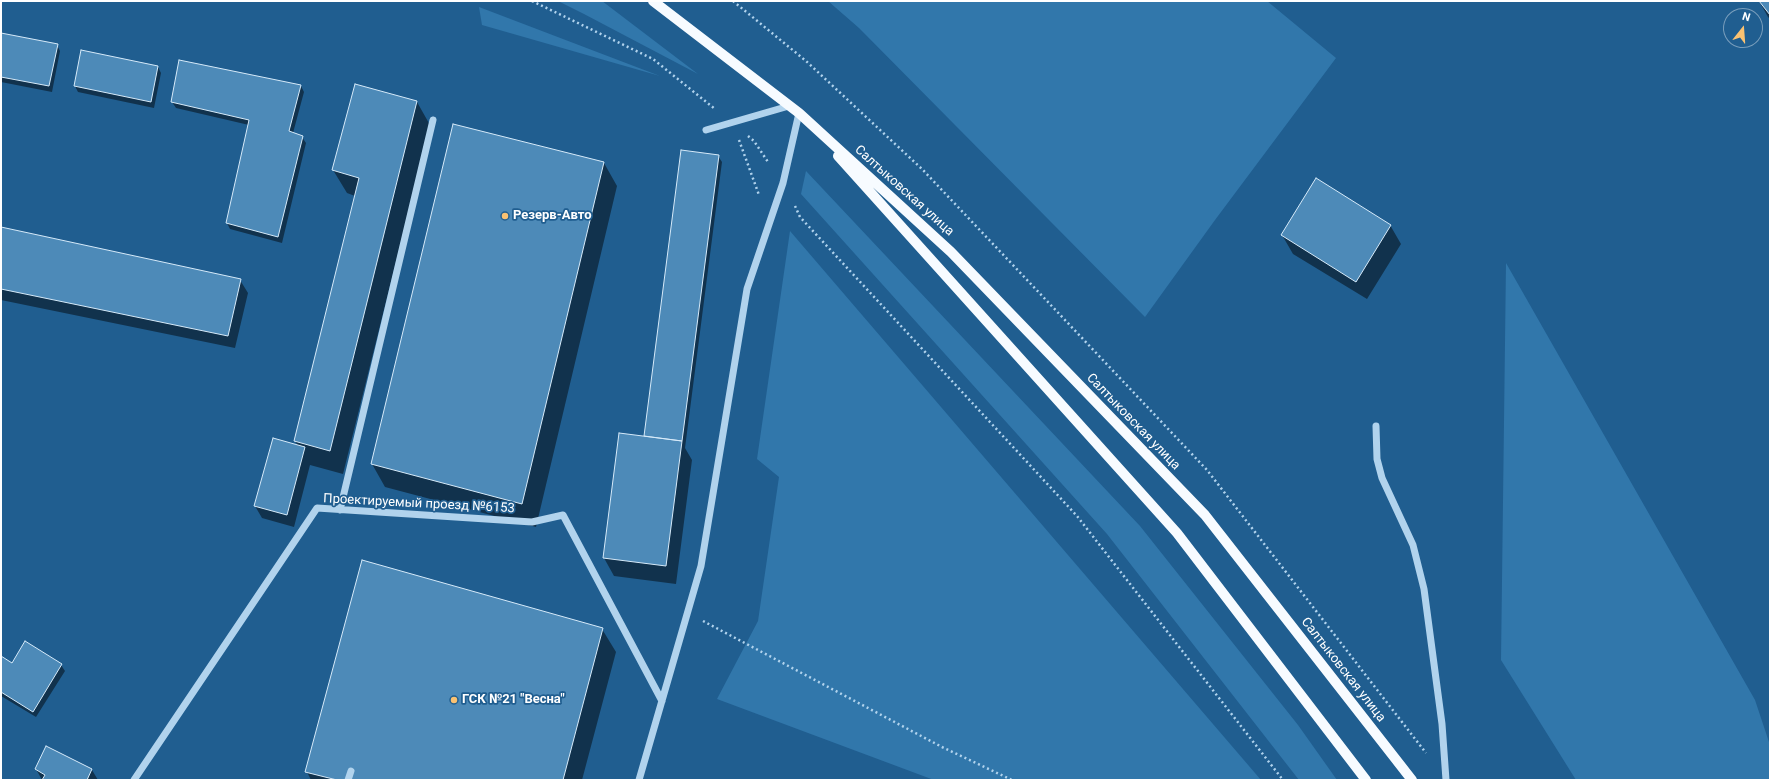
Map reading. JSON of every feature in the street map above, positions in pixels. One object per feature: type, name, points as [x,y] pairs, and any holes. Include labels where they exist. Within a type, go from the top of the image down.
[{"type":"main road","name":"Салтыковская улица","points":[[654,1],[799,113],[951,252],[1205,515],[1412,780]]},
{"type":"main road","name":"Салтыковская улица","points":[[799,113],[1177,533],[1366,780]]},
{"type":"lane","points":[[706,130],[789,106]]},
{"type":"lane","points":[[639,780],[701,566],[748,289],[783,183],[799,113]]},
{"type":"lane","points":[[340,510],[433,120]]},
{"type":"lane","points":[[1376,426],[1377,459],[1382,478],[1413,545],[1424,590],[1442,724],[1446,780]]},
{"type":"lane","name":"Проектируемый проезд №6153","points":[[134,780],[317,508],[532,522],[563,515],[662,701]]},
{"type":"lane","points":[[348,780],[351,771]]},
{"type":"path","points":[[532,1],[652,59],[754,141],[783,183],[800,217],[1077,516],[1283,780]]},
{"type":"path","points":[[733,1],[806,61],[922,169],[1207,470],[1427,755]]},
{"type":"path","points":[[742,148],[769,224]]},
{"type":"path","points":[[687,612],[942,747],[1012,780]]},
{"type":"shaded area","points":[[558,1],[602,1],[698,74],[584,14]]},
{"type":"shaded area","points":[[828,1],[1267,1],[1336,58],[1215,220],[1145,317],[859,28]]},
{"type":"shaded area","points":[[479,7],[660,76],[482,25]]},
{"type":"shaded area","points":[[806,171],[1140,526],[1298,725],[1337,780],[1299,780],[1107,534],[801,194]]},
{"type":"shaded area","points":[[790,231],[1261,780],[934,780],[717,699],[758,621],[779,477],[757,459]]},
{"type":"shaded area","points":[[1506,263],[1755,700],[1770,745],[1770,780],[1576,780],[1501,660]]},
{"type":"building","points":[[1759,1],[1770,1],[1770,15]]},
{"type":"building","points":[[1,33],[58,44],[49,86],[1,77]]},
{"type":"building","points":[[81,50],[158,66],[151,102],[74,86]]},
{"type":"building","points":[[179,60],[301,85],[289,131],[303,136],[278,237],[226,223],[249,120],[171,102]]},
{"type":"building","points":[[355,84],[417,101],[330,451],[294,441],[359,178],[332,170]]},
{"type":"building","points":[[453,124],[604,162],[522,504],[371,464]]},
{"type":"building","points":[[681,150],[719,155],[682,441],[644,436]]},
{"type":"building","points":[[1316,178],[1391,225],[1356,282],[1281,235]]},
{"type":"building","points":[[1,227],[241,279],[228,336],[1,289]]},
{"type":"building","points":[[619,433],[682,441],[666,566],[603,558]]},
{"type":"building","points":[[273,438],[305,447],[287,515],[254,506]]},
{"type":"building","name":"ГСК №21 \"Весна\"","points":[[362,560],[603,628],[563,780],[337,780],[305,772]]},
{"type":"building","points":[[25,641],[62,664],[33,712],[1,692],[1,656],[12,663]]},
{"type":"building","points":[[46,746],[92,769],[87,780],[42,780],[45,775],[35,769]]},
{"type":"place","name":"Резерв-Авто","points":[[505,216]]},
{"type":"place","name":"ГСК №21 \"Весна\"","points":[[454,700]]}]
